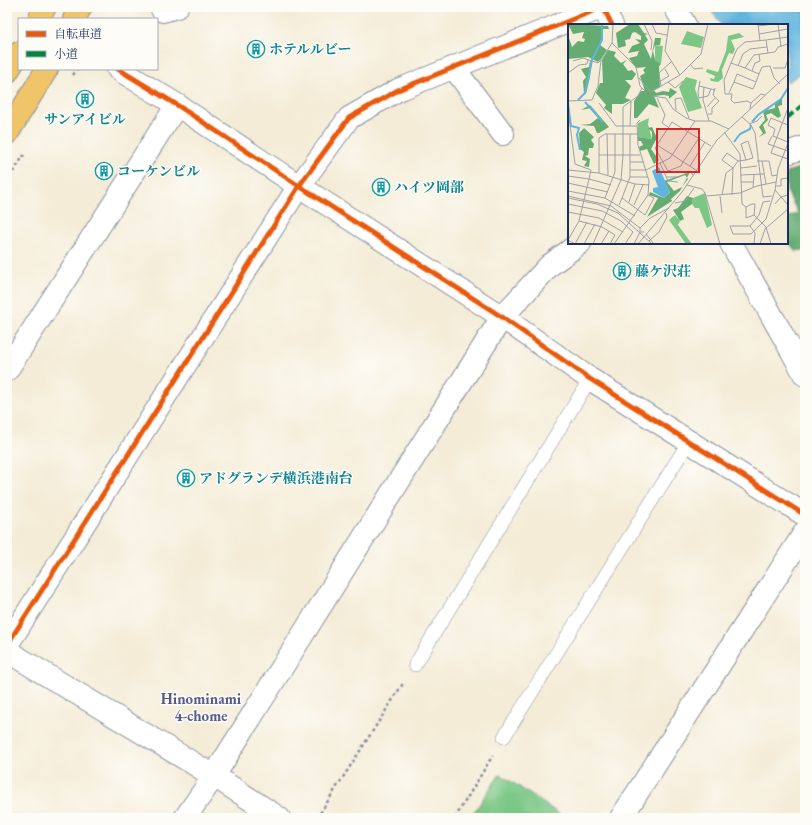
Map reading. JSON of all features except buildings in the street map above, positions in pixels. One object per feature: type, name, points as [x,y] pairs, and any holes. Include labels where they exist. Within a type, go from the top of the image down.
[{"type":"main road","points":[[40,18],[45,7]]},
{"type":"main road","points":[[75,18],[81,7]]},
{"type":"main road","points":[[7,72],[18,55]]},
{"type":"main road","points":[[7,134],[46,70]]},
{"type":"street","points":[[161,7],[163,11],[177,7]]},
{"type":"street","points":[[7,645],[298,186],[349,118],[398,90],[603,7],[612,24]]},
{"type":"street","points":[[675,7],[684,24]]},
{"type":"street","points":[[454,68],[503,134]]},
{"type":"street","points":[[120,70],[177,105],[298,186],[502,317],[590,379],[805,515]]},
{"type":"street","points":[[7,370],[177,105]]},
{"type":"street","points":[[788,153],[805,147]]},
{"type":"street","points":[[185,818],[214,776],[502,317],[550,265],[579,244]]},
{"type":"street","points":[[733,244],[805,375]]},
{"type":"street","points":[[621,818],[805,532]]},
{"type":"street","points":[[7,651],[214,776],[279,818]]},
{"type":"lane","points":[[415,665],[590,379]]},
{"type":"lane","points":[[504,737],[688,442]]},
{"type":"path","points":[[317,818],[415,665]]},
{"type":"path","points":[[455,818],[504,737]]},
{"type":"green space","points":[[805,166],[805,250],[795,251],[788,240],[788,218],[798,213],[788,193],[788,172]]},
{"type":"green space","points":[[500,774],[565,818],[470,818]]},
{"type":"water","points":[[709,7],[805,7],[805,71],[788,81],[788,24],[720,24]]},
{"type":"marked path","points":[[788,117],[805,103]]},
{"type":"cycle path","points":[[7,645],[299,186],[349,118],[398,90],[603,7],[612,24]]},
{"type":"cycle path","points":[[120,70],[177,105],[502,317],[590,379],[805,515]]},
{"type":"place","name":"ホテルルビー","points":[[256,49]]},
{"type":"place","name":"サンアイビル","points":[[85,99]]},
{"type":"place","name":"コーケンビル","points":[[104,171]]},
{"type":"place","name":"ハイツ岡部","points":[[381,187]]},
{"type":"place","name":"藤ケ沢荘","points":[[622,271]]},
{"type":"place","name":"アドグランデ横浜港南台","points":[[186,478]]},
{"type":"district","name":"Hinominami 4-chome","points":[[201,708]]}]
